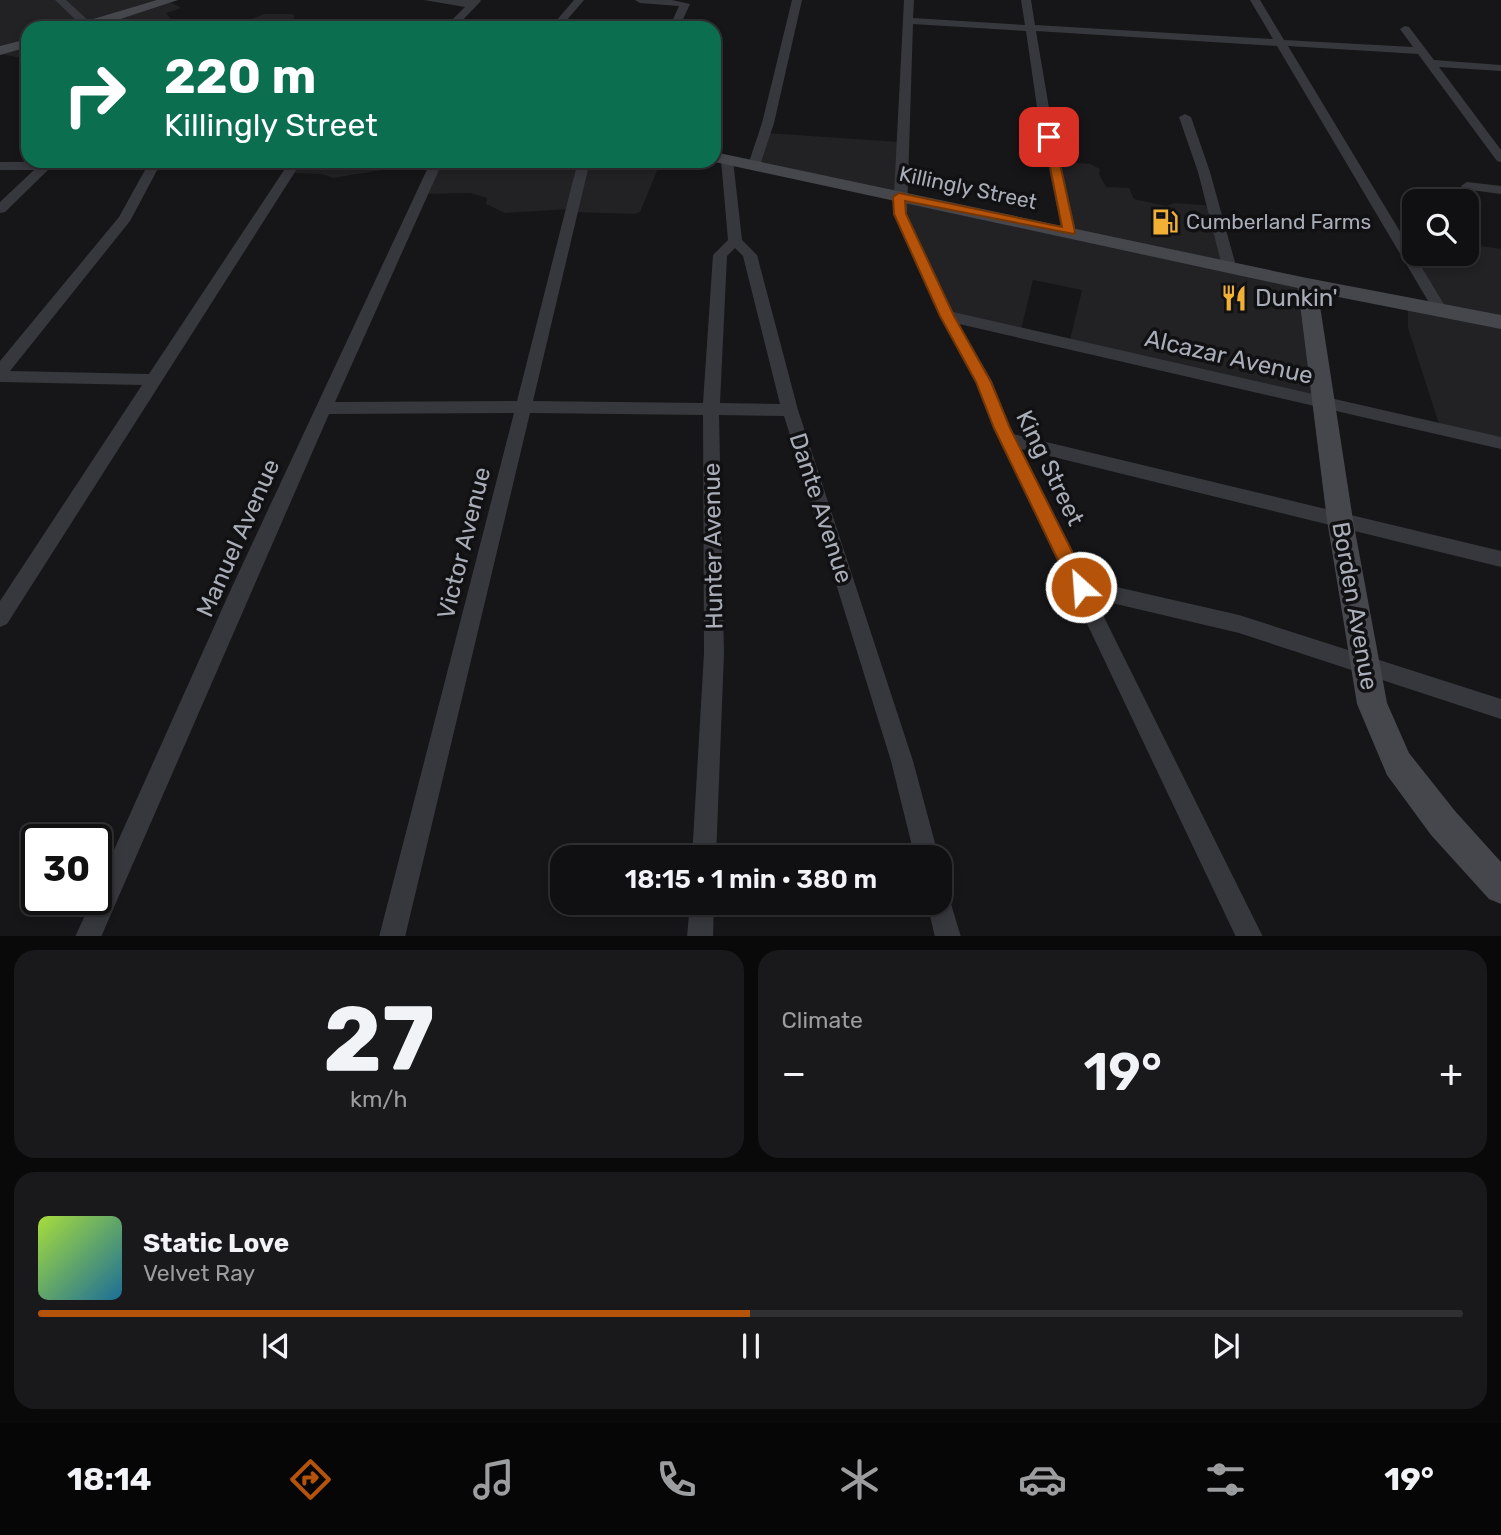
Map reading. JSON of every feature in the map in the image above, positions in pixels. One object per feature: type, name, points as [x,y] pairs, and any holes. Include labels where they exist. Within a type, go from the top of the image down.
[{"type":"main road","points":[[102,21],[171,0]]},
{"type":"main road","points":[[1,51],[21,45]]},
{"type":"main road","points":[[1,51],[21,58]]},
{"type":"main road","name":"Killingly Street","points":[[721,159],[1307,284],[1501,322]]},
{"type":"main road","name":"Borden Avenue","points":[[1307,284],[1340,520],[1372,704],[1398,764],[1443,823],[1501,887]]},
{"type":"street","points":[[60,0],[77,21]]},
{"type":"street","points":[[429,0],[475,3]]},
{"type":"street","points":[[561,21],[579,0]]},
{"type":"street","points":[[640,0],[685,4],[677,21]]},
{"type":"street","points":[[754,165],[768,123],[797,0]]},
{"type":"street","name":"King Street","points":[[909,0],[900,214],[947,316],[984,382],[1008,439],[1250,936]]},
{"type":"street","points":[[1026,0],[1044,114],[1069,232]]},
{"type":"street","points":[[1255,0],[1441,311]]},
{"type":"street","points":[[456,21],[475,3]]},
{"type":"street","points":[[908,21],[1421,51]]},
{"type":"street","points":[[1405,29],[1501,158]]},
{"type":"street","points":[[1429,63],[1501,68]]},
{"type":"street","points":[[1185,117],[1204,172],[1229,266]]},
{"type":"street","name":"Dante Avenue","points":[[721,159],[735,241],[750,255],[790,410],[902,761],[924,845]]},
{"type":"street","points":[[0,166],[21,166]]},
{"type":"street","points":[[0,209],[43,168]]},
{"type":"street","points":[[0,374],[125,218],[152,168]]},
{"type":"street","points":[[0,618],[291,168]]},
{"type":"street","name":"Manuel Avenue","points":[[89,936],[323,408],[434,168]]},
{"type":"street","name":"Victor Avenue","points":[[392,936],[582,168]]},
{"type":"street","points":[[1467,186],[1501,190]]},
{"type":"street","name":"Hunter Avenue","points":[[705,845],[714,653],[711,410],[720,255],[735,241]]},
{"type":"street","name":"Alcazar Avenue","points":[[947,316],[1501,443]]},
{"type":"street","points":[[0,374],[155,380]]},
{"type":"street","points":[[323,408],[790,410]]},
{"type":"street","points":[[1008,439],[1501,559]]},
{"type":"street","points":[[1081,587],[1239,624],[1501,709]]},
{"type":"street","points":[[700,936],[701,915]]},
{"type":"street","points":[[942,915],[948,936]]},
{"type":"shaded area","points":[[0,0],[174,0],[170,2],[181,8],[166,13],[173,21],[21,21],[21,58],[0,54]]},
{"type":"shaded area","points":[[264,14],[295,16],[292,21],[247,21]]},
{"type":"shaded area","points":[[766,133],[900,142],[898,192],[754,165]]},
{"type":"shaded area","points":[[1054,161],[1090,164],[1100,169],[1099,174],[1106,187],[1129,188],[1134,199],[1166,206],[1174,203],[1215,206],[1237,267],[1307,284],[1323,399],[1069,344],[1082,290],[1033,280],[1020,334],[947,316],[898,196],[1064,230]]},
{"type":"shaded area","points":[[291,168],[658,168],[640,212],[635,214],[574,212],[569,209],[505,213],[486,204],[487,198],[470,193],[423,194],[430,169],[388,169],[333,178],[322,174],[288,173]]},
{"type":"shaded area","points":[[1479,246],[1501,249],[1501,440],[1440,427],[1408,328],[1408,304],[1437,308],[1415,266],[1479,266]]},
{"type":"place","name":"Cumberland Farms","points":[[1165,222]]},
{"type":"place","name":"Dunkin'","points":[[1234,298]]},
{"type":"route","points":[[1049,137],[1069,232],[899,197],[900,214],[947,316],[984,382],[1002,428],[1081,587]]}]
